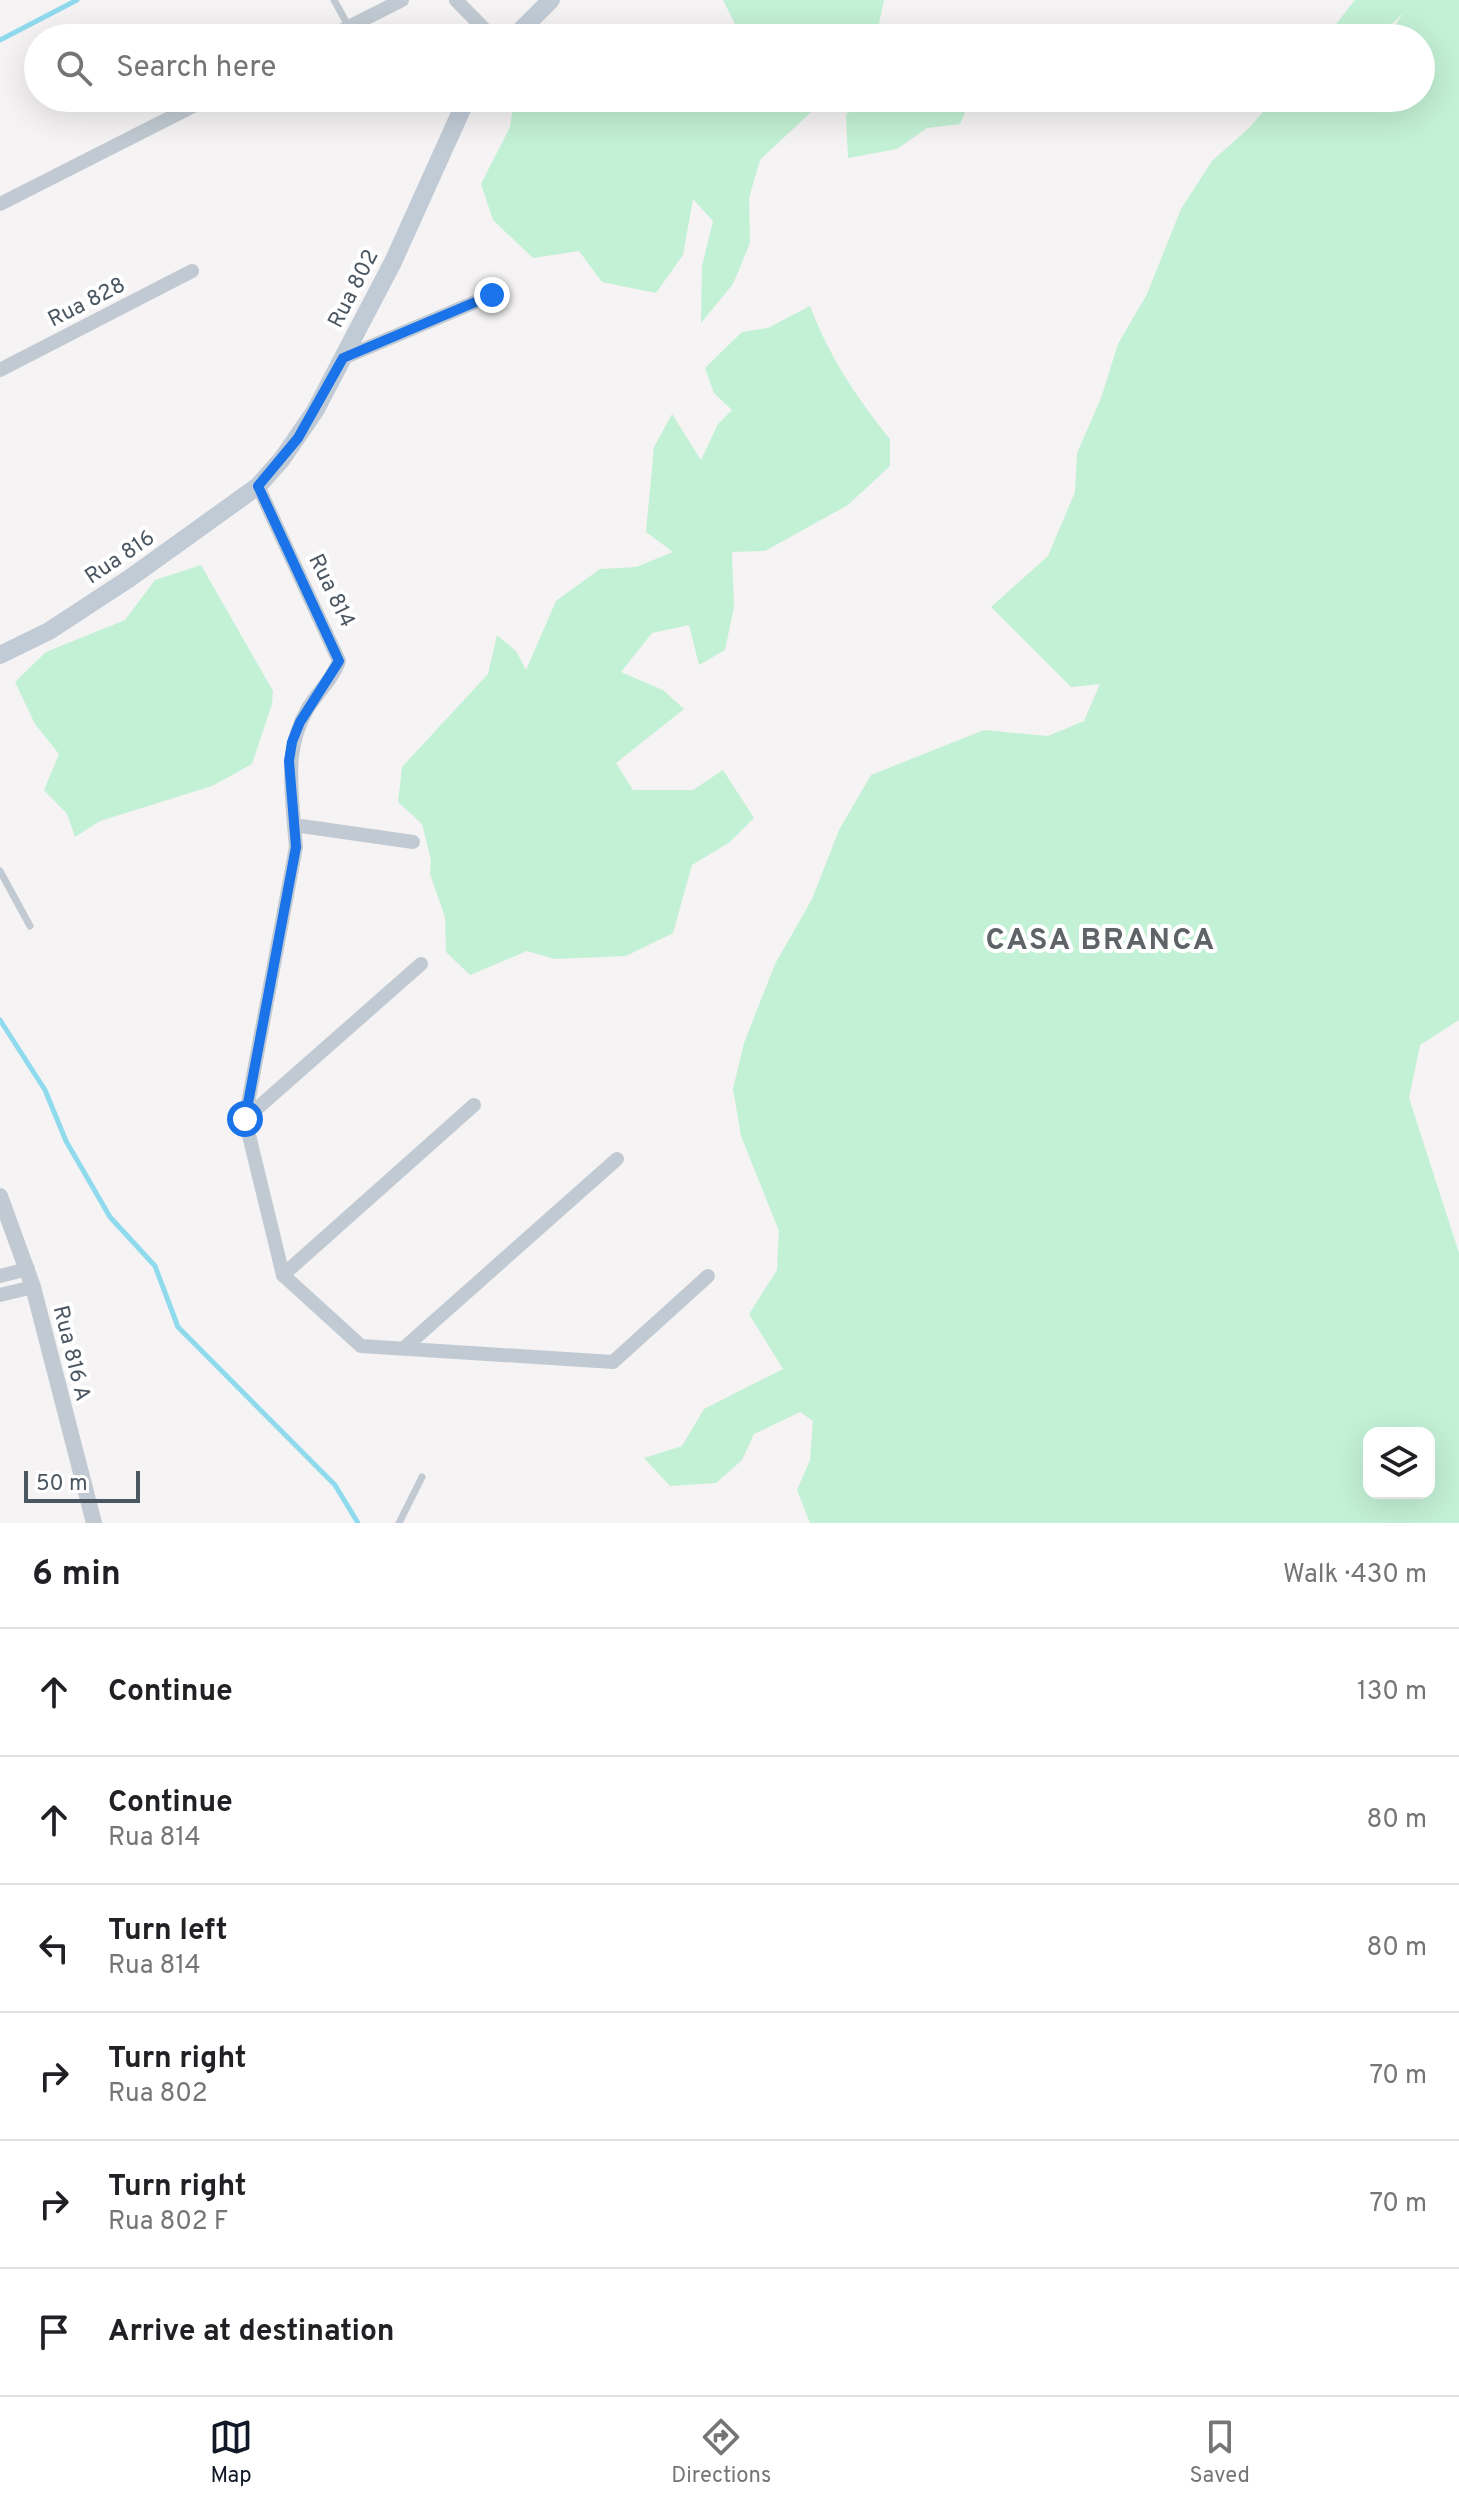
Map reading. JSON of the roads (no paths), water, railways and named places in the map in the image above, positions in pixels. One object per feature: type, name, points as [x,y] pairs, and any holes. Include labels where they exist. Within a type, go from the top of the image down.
[{"type":"main road","points":[[527,24],[551,0]]},
{"type":"main road","name":"Rua 802","points":[[258,486],[298,438],[343,358],[405,238],[461,112]]},
{"type":"main road","name":"Rua 816","points":[[0,655],[80,612],[258,486]]},
{"type":"street","points":[[355,24],[402,0]]},
{"type":"street","points":[[456,0],[479,24]]},
{"type":"street","points":[[0,204],[181,112]]},
{"type":"street","name":"Rua 828","points":[[0,370],[192,271]]},
{"type":"street","points":[[343,358],[492,295]]},
{"type":"street","name":"Rua 814","points":[[258,486],[339,661],[300,722],[292,742],[289,761],[294,825]]},
{"type":"street","points":[[413,842],[294,825],[296,847],[245,1119],[283,1275],[361,1346],[613,1362],[708,1276]]},
{"type":"street","points":[[245,1119],[421,964]]},
{"type":"street","points":[[283,1275],[474,1105]]},
{"type":"street","points":[[404,1348],[617,1159]]},
{"type":"street","name":"Rua 816 A","points":[[0,1196],[28,1269],[94,1523]]},
{"type":"street","points":[[0,1276],[28,1269]]},
{"type":"street","points":[[0,1295],[33,1287]]},
{"type":"lane","points":[[334,0],[347,24]]},
{"type":"lane","points":[[0,871],[30,926]]},
{"type":"lane","points":[[399,1523],[422,1477]]},
{"type":"waterway","points":[[31,24],[77,0]]},
{"type":"waterway","points":[[0,40],[24,28]]},
{"type":"waterway","points":[[0,1020],[45,1090],[66,1141],[110,1217],[155,1266],[178,1327],[335,1485],[358,1523]]},
{"type":"district","name":"CASA BRANCA","points":[[1101,939]]}]
